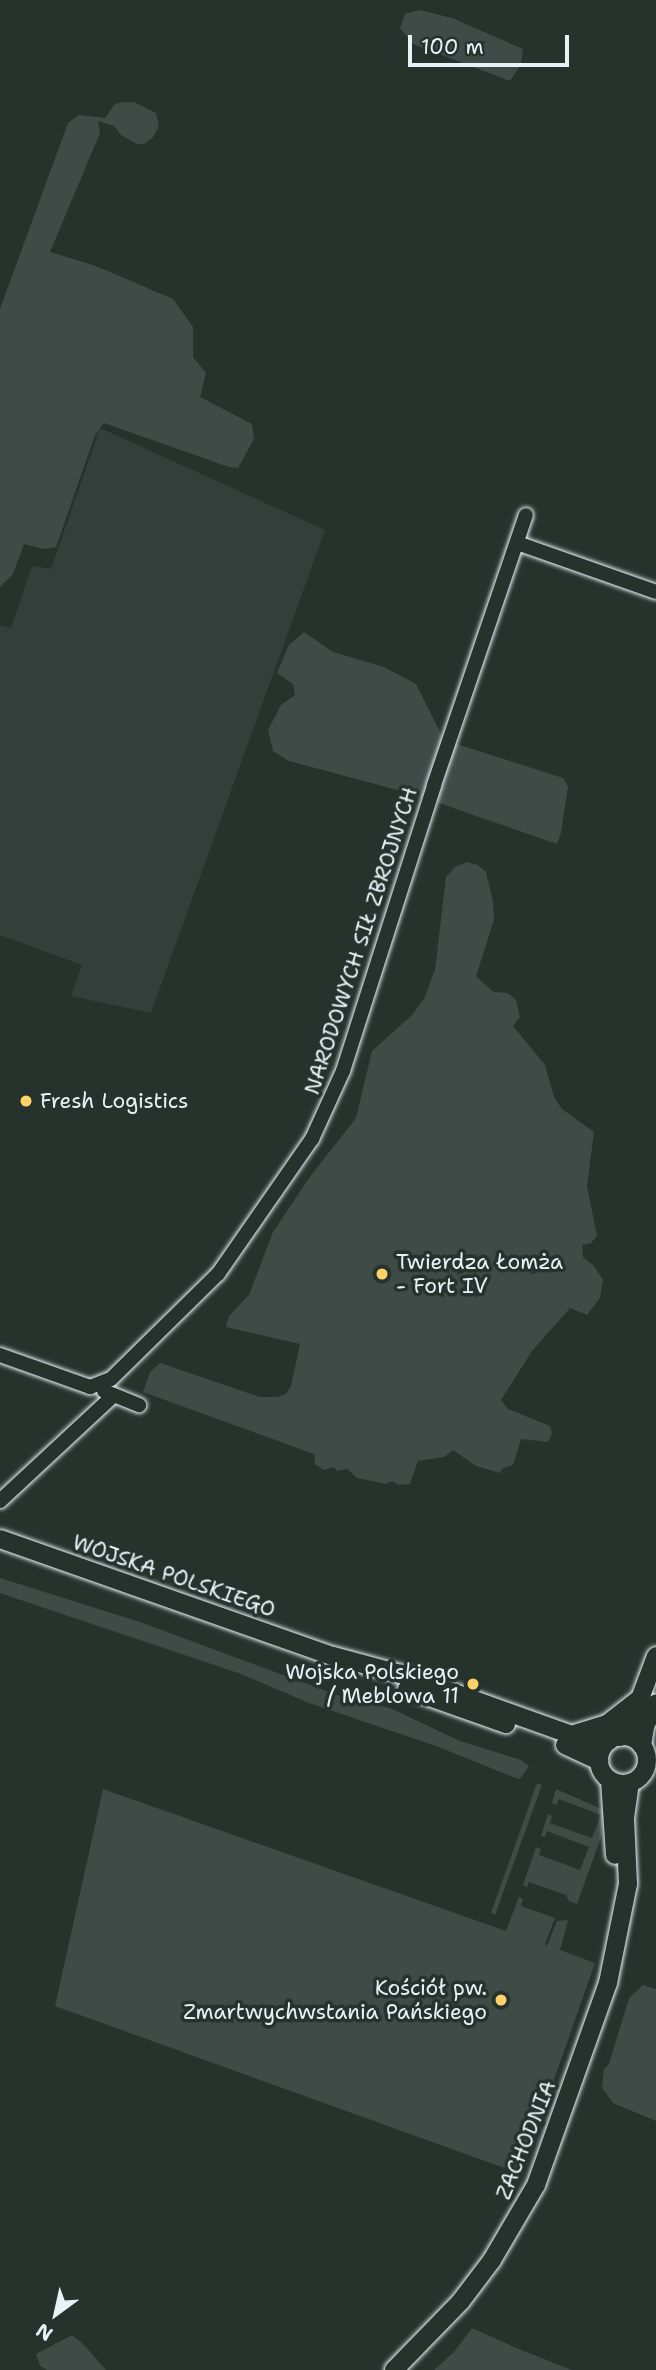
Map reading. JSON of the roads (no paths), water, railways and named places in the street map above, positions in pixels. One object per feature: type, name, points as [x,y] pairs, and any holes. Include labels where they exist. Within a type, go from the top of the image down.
[{"type":"main road","name":"WOJSKA POLSKIEGO","points":[[0,1539],[333,1657],[408,1689],[583,1751],[600,1761]]},
{"type":"main road","points":[[647,1702],[602,1750],[600,1761],[603,1772],[610,1780],[642,1779],[648,1756],[645,1726],[647,1702],[656,1656]]},
{"type":"main road","name":"WOJSKA POLSKIEGO","points":[[333,1657],[404,1675],[593,1742],[614,1739]]},
{"type":"main road","points":[[570,1735],[607,1724],[647,1702]]},
{"type":"main road","points":[[614,1739],[629,1738],[648,1756]]},
{"type":"main road","name":"ZACHODNIA","points":[[394,2370],[461,2301],[492,2260],[536,2185],[596,2020],[619,1932],[628,1884],[625,1818],[642,1779]]},
{"type":"main road","name":"ZACHODNIA","points":[[610,1780],[619,1932]]},
{"type":"street","name":"NARODOWYCH SIŁ ZBROJNYCH","points":[[98,1386],[111,1379],[218,1274],[257,1221],[323,1120],[344,1071],[434,785],[526,515]]},
{"type":"street","points":[[517,543],[656,592]]},
{"type":"street","points":[[0,1355],[80,1384],[98,1386],[113,1396],[139,1405]]},
{"type":"street","points":[[0,1501],[113,1396]]},
{"type":"place","name":"Fresh Logistics","points":[[26,1101]]},
{"type":"place","name":"Twierdza Łomża - Fort IV","points":[[382,1274]]},
{"type":"place","name":"Wojska Polskiego / Meblowa 11","points":[[473,1684]]},
{"type":"place","name":"Kościół pw. Zmartwychwstania Pańskiego","points":[[501,2000]]}]
